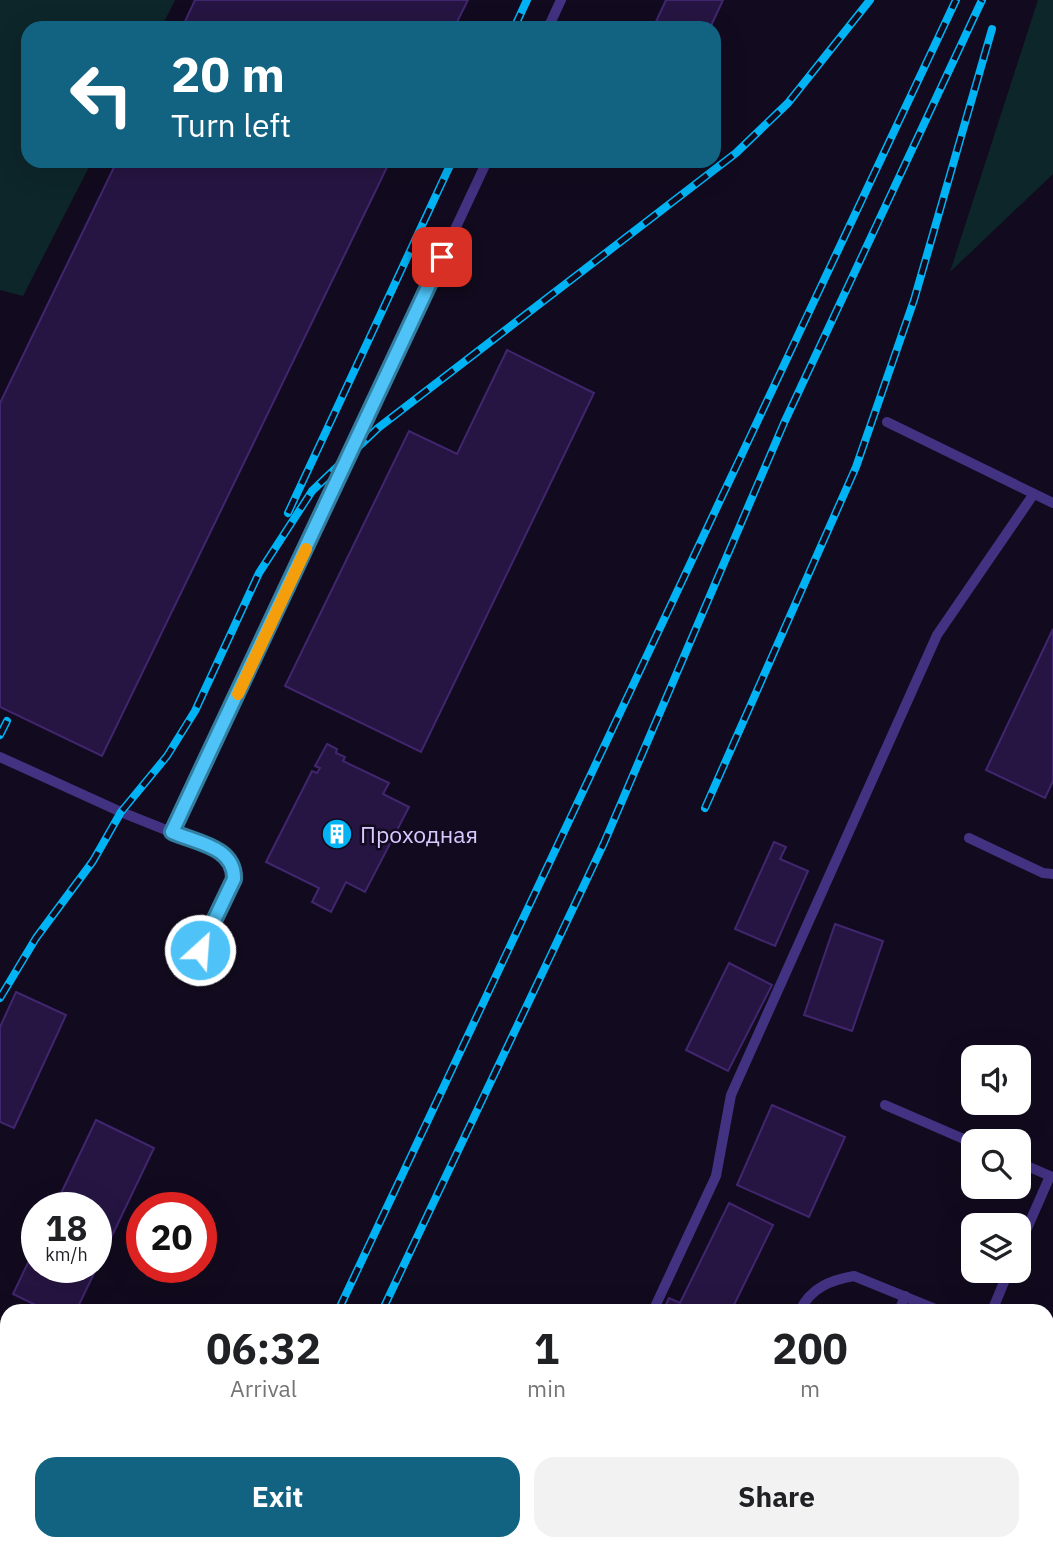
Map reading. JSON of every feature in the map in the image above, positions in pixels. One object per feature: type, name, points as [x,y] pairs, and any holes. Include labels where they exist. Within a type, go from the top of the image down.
[{"type":"lane","points":[[551,21],[561,0]]},
{"type":"lane","points":[[172,832],[483,168]]},
{"type":"lane","points":[[887,422],[1053,503]]},
{"type":"lane","points":[[656,1304],[716,1175],[731,1095],[937,635],[1032,495]]},
{"type":"lane","points":[[0,757],[226,854],[234,867],[234,879],[189,973]]},
{"type":"lane","points":[[969,838],[1053,874]]},
{"type":"lane","points":[[885,1105],[961,1138]]},
{"type":"lane","points":[[1031,1168],[1051,1176],[1031,1220]]},
{"type":"lane","points":[[804,1304],[810,1293],[842,1278],[867,1279],[924,1304]]},
{"type":"lane","points":[[995,1304],[1004,1283]]},
{"type":"lane","points":[[901,1304],[905,1296]]},
{"type":"green space","points":[[0,0],[175,0],[164,21],[21,21],[21,168],[88,168],[23,296],[0,290]]},
{"type":"green space","points":[[1038,0],[1053,0],[1053,174],[950,272]]},
{"type":"building","points":[[195,0],[468,0],[458,21],[185,21]]},
{"type":"building","points":[[666,0],[723,0],[713,21],[656,21]]},
{"type":"building","points":[[114,168],[387,168],[102,756],[0,707],[0,403]]},
{"type":"building","points":[[507,350],[594,393],[421,752],[285,686],[409,431],[457,454]]},
{"type":"building","points":[[1053,629],[1053,781],[1045,798],[986,770]]},
{"type":"building","name":"Проходная","points":[[327,744],[345,757],[343,761],[389,783],[383,794],[409,807],[365,892],[346,882],[331,912],[312,902],[319,888],[266,862],[312,771],[317,773],[320,768],[315,766]]},
{"type":"building","points":[[774,842],[786,847],[780,859],[808,871],[775,946],[735,929]]},
{"type":"building","points":[[835,924],[883,941],[852,1031],[804,1015]]},
{"type":"building","points":[[729,963],[772,985],[728,1071],[686,1050]]},
{"type":"building","points":[[16,992],[66,1015],[14,1128],[0,1122],[0,1027]]},
{"type":"building","points":[[772,1105],[845,1137],[809,1217],[737,1185]]},
{"type":"building","points":[[96,1120],[154,1148],[133,1192],[126,1192],[126,1207],[112,1236],[112,1192],[62,1192]]},
{"type":"building","points":[[729,1203],[773,1225],[734,1304],[666,1304],[669,1298],[680,1303]]},
{"type":"building","points":[[21,1277],[21,1283],[89,1283],[79,1304],[34,1304],[13,1294]]},
{"type":"railway","points":[[517,21],[527,0]]},
{"type":"railway","points":[[721,165],[788,103],[870,0]]},
{"type":"railway","points":[[341,1304],[956,0]]},
{"type":"railway","points":[[385,1304],[604,843],[784,423],[982,0]]},
{"type":"railway","points":[[705,808],[856,467],[914,300],[992,29]]},
{"type":"railway","points":[[288,513],[449,168]]},
{"type":"railway","points":[[0,998],[36,938],[93,861],[121,812],[167,756],[195,711],[259,573],[312,491],[378,428],[716,168]]},
{"type":"railway","points":[[0,735],[7,721]]},
{"type":"slow traffic","points":[[238,694],[306,549]]},
{"type":"place","name":"Проходная","points":[[337,834]]},
{"type":"route","points":[[200,950],[234,879],[234,867],[226,854],[172,832],[442,257]]}]
